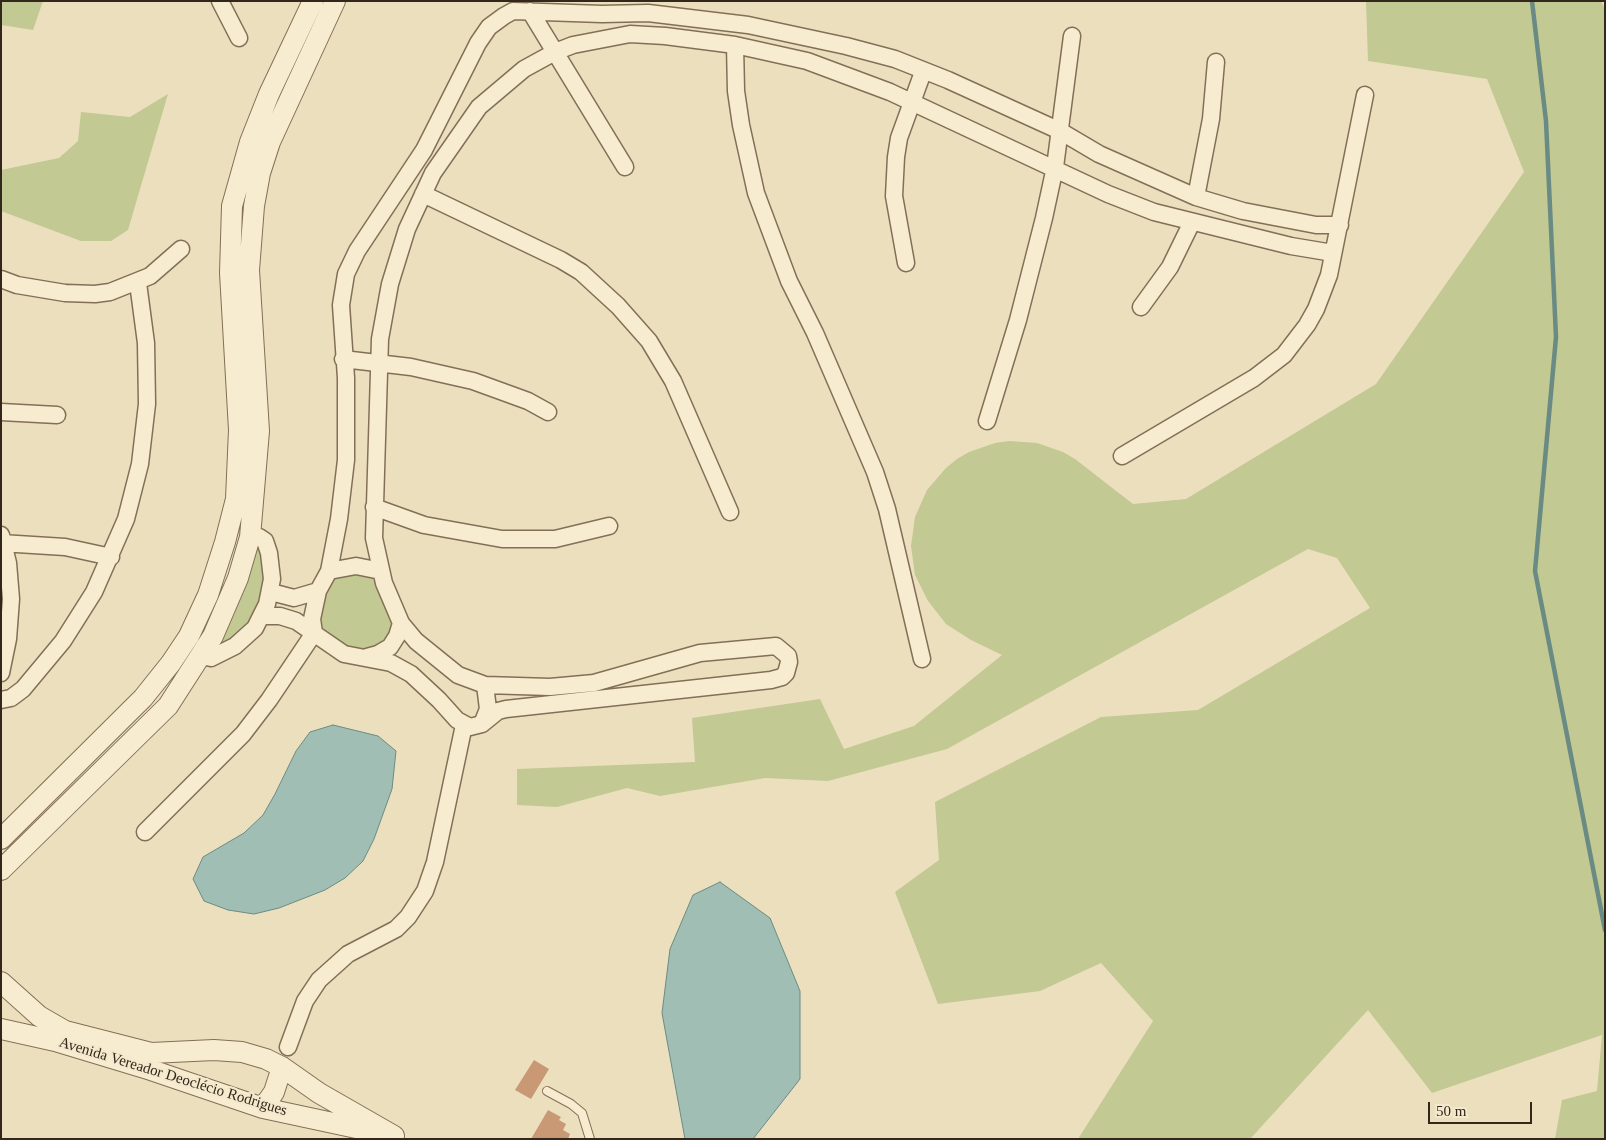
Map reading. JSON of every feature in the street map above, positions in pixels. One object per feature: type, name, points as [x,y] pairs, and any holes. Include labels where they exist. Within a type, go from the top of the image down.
[{"type":"street","points":[[220,1],[239,38]]},
{"type":"street","points":[[1,840],[143,698],[171,663],[189,636],[208,595],[226,542],[236,498],[239,430],[230,273],[232,206],[250,142],[269,94],[313,1]]},
{"type":"street","points":[[1,870],[168,706],[201,656],[224,613],[238,578],[250,537],[259,431],[249,270],[254,206],[260,173],[270,142],[335,1]]},
{"type":"street","points":[[144,832],[243,734],[269,700],[314,633],[312,618],[318,591],[329,571],[339,519],[346,460],[344,359],[341,326],[342,289],[357,251],[424,150],[483,35],[504,16],[513,11],[602,14],[648,12],[748,25],[846,46],[895,59],[923,72],[948,80],[1060,131],[1099,154],[1196,197],[1243,212],[1316,225],[1340,225]]},
{"type":"street","points":[[530,11],[625,167]]},
{"type":"street","points":[[262,616],[286,617],[305,626],[344,654],[391,663],[411,674],[464,725],[477,727],[498,711],[506,709],[776,680],[786,673],[789,662],[785,652],[776,646],[700,653],[594,683],[550,687],[485,685],[471,681],[445,666],[416,641],[401,623],[381,571],[374,538],[380,339],[390,284],[407,229],[433,173],[479,107],[508,80],[555,52],[592,40],[630,34],[700,39],[808,61],[890,92],[912,104],[1055,167],[1108,194],[1154,212],[1334,253]]},
{"type":"street","points":[[987,421],[1018,320],[1055,167],[1072,36]]},
{"type":"street","points":[[735,45],[737,99],[756,193],[781,263],[815,333],[875,472],[887,509],[922,659]]},
{"type":"street","points":[[1196,197],[1210,127],[1216,62]]},
{"type":"street","points":[[906,263],[894,196],[894,176],[899,138],[923,72]]},
{"type":"street","points":[[1122,456],[1254,378],[1284,355],[1296,340],[1316,309],[1329,274],[1365,95]]},
{"type":"street","points":[[423,194],[561,260],[581,272],[618,306],[649,341],[673,381],[730,512]]},
{"type":"street","points":[[1141,306],[1170,267],[1192,222]]},
{"type":"street","points":[[1,279],[34,288],[80,295],[110,292],[138,282],[162,268],[181,249]]},
{"type":"street","points":[[1,700],[11,698],[23,689],[63,641],[94,592],[111,556],[133,494],[144,434],[148,373],[146,335],[138,282]]},
{"type":"street","points":[[344,359],[419,369],[472,381],[528,401],[548,412]]},
{"type":"street","points":[[1,412],[57,414]]},
{"type":"street","points":[[374,507],[424,525],[502,538],[555,540],[609,526]]},
{"type":"street","points":[[189,636],[193,648],[201,656],[211,658],[235,646],[255,628],[262,616],[271,592],[272,566],[265,541],[259,537],[236,536],[226,542]]},
{"type":"street","points":[[1,673],[8,639],[12,598],[2,540],[65,547],[111,556]]},
{"type":"street","points":[[329,571],[356,566],[381,571]]},
{"type":"street","points":[[271,592],[294,598],[318,591]]},
{"type":"street","points":[[364,658],[378,654],[390,647],[397,636],[401,623]]},
{"type":"street","points":[[482,724],[488,709],[485,685]]},
{"type":"street","points":[[288,1047],[305,1001],[319,980],[348,954],[396,929],[408,917],[425,891],[435,862],[464,725]]},
{"type":"street","points":[[1,982],[39,1016],[65,1031],[151,1053],[214,1050],[242,1052],[282,1067],[319,1093],[399,1137]]},
{"type":"street","name":"Avenida Vereador Deoclécio Rodrigues","points":[[1,1029],[64,1043],[263,1108],[399,1137]]},
{"type":"street","points":[[263,1108],[274,1092],[282,1067]]},
{"type":"lane","points":[[547,1091],[571,1104],[582,1113],[590,1139]]},
{"type":"green space","points":[[1,1],[43,1],[33,30],[1,25]]},
{"type":"green space","points":[[1366,1],[1601,1],[1605,9],[1605,1139],[1555,1139],[1562,1100],[1597,1091],[1602,1035],[1432,1093],[1368,1010],[1250,1139],[1078,1139],[1153,1021],[1101,963],[1040,991],[938,1004],[895,892],[939,860],[935,802],[1101,717],[1198,710],[1370,608],[1337,558],[1308,549],[947,749],[828,781],[765,778],[660,796],[627,788],[557,807],[517,805],[517,769],[695,762],[692,718],[820,699],[844,749],[914,726],[1002,655],[971,640],[946,624],[928,601],[915,575],[911,546],[915,517],[927,490],[946,468],[957,459],[969,452],[995,443],[1009,441],[1037,443],[1063,452],[1075,459],[1133,504],[1186,499],[1376,384],[1524,172],[1487,79],[1368,61]]},
{"type":"green space","points":[[168,94],[128,230],[111,241],[81,241],[1,211],[1,170],[59,158],[78,141],[81,112],[130,117]]},
{"type":"green space","points":[[255,538],[260,549],[265,574],[261,599],[250,621],[242,631],[232,640],[210,652]]},
{"type":"green space","points":[[343,572],[369,575],[375,579],[392,618],[389,637],[380,647],[363,650],[343,645],[325,632],[319,620],[325,593],[331,579]]},
{"type":"water","points":[[333,725],[378,736],[396,751],[392,789],[374,839],[363,861],[345,878],[325,890],[279,908],[254,914],[228,910],[204,901],[193,879],[203,857],[244,833],[263,815],[296,751],[310,732]]},
{"type":"water","points":[[720,882],[770,918],[800,991],[800,1079],[753,1139],[685,1139],[662,1013],[670,949],[693,895]]},
{"type":"building","points":[[534,1060],[549,1069],[531,1099],[515,1090]]},
{"type":"building","points":[[548,1110],[561,1117],[559,1120],[566,1124],[563,1130],[570,1134],[568,1139],[531,1139]]},
{"type":"waterway","points":[[1532,1],[1546,121],[1556,337],[1535,571],[1605,930]]}]
